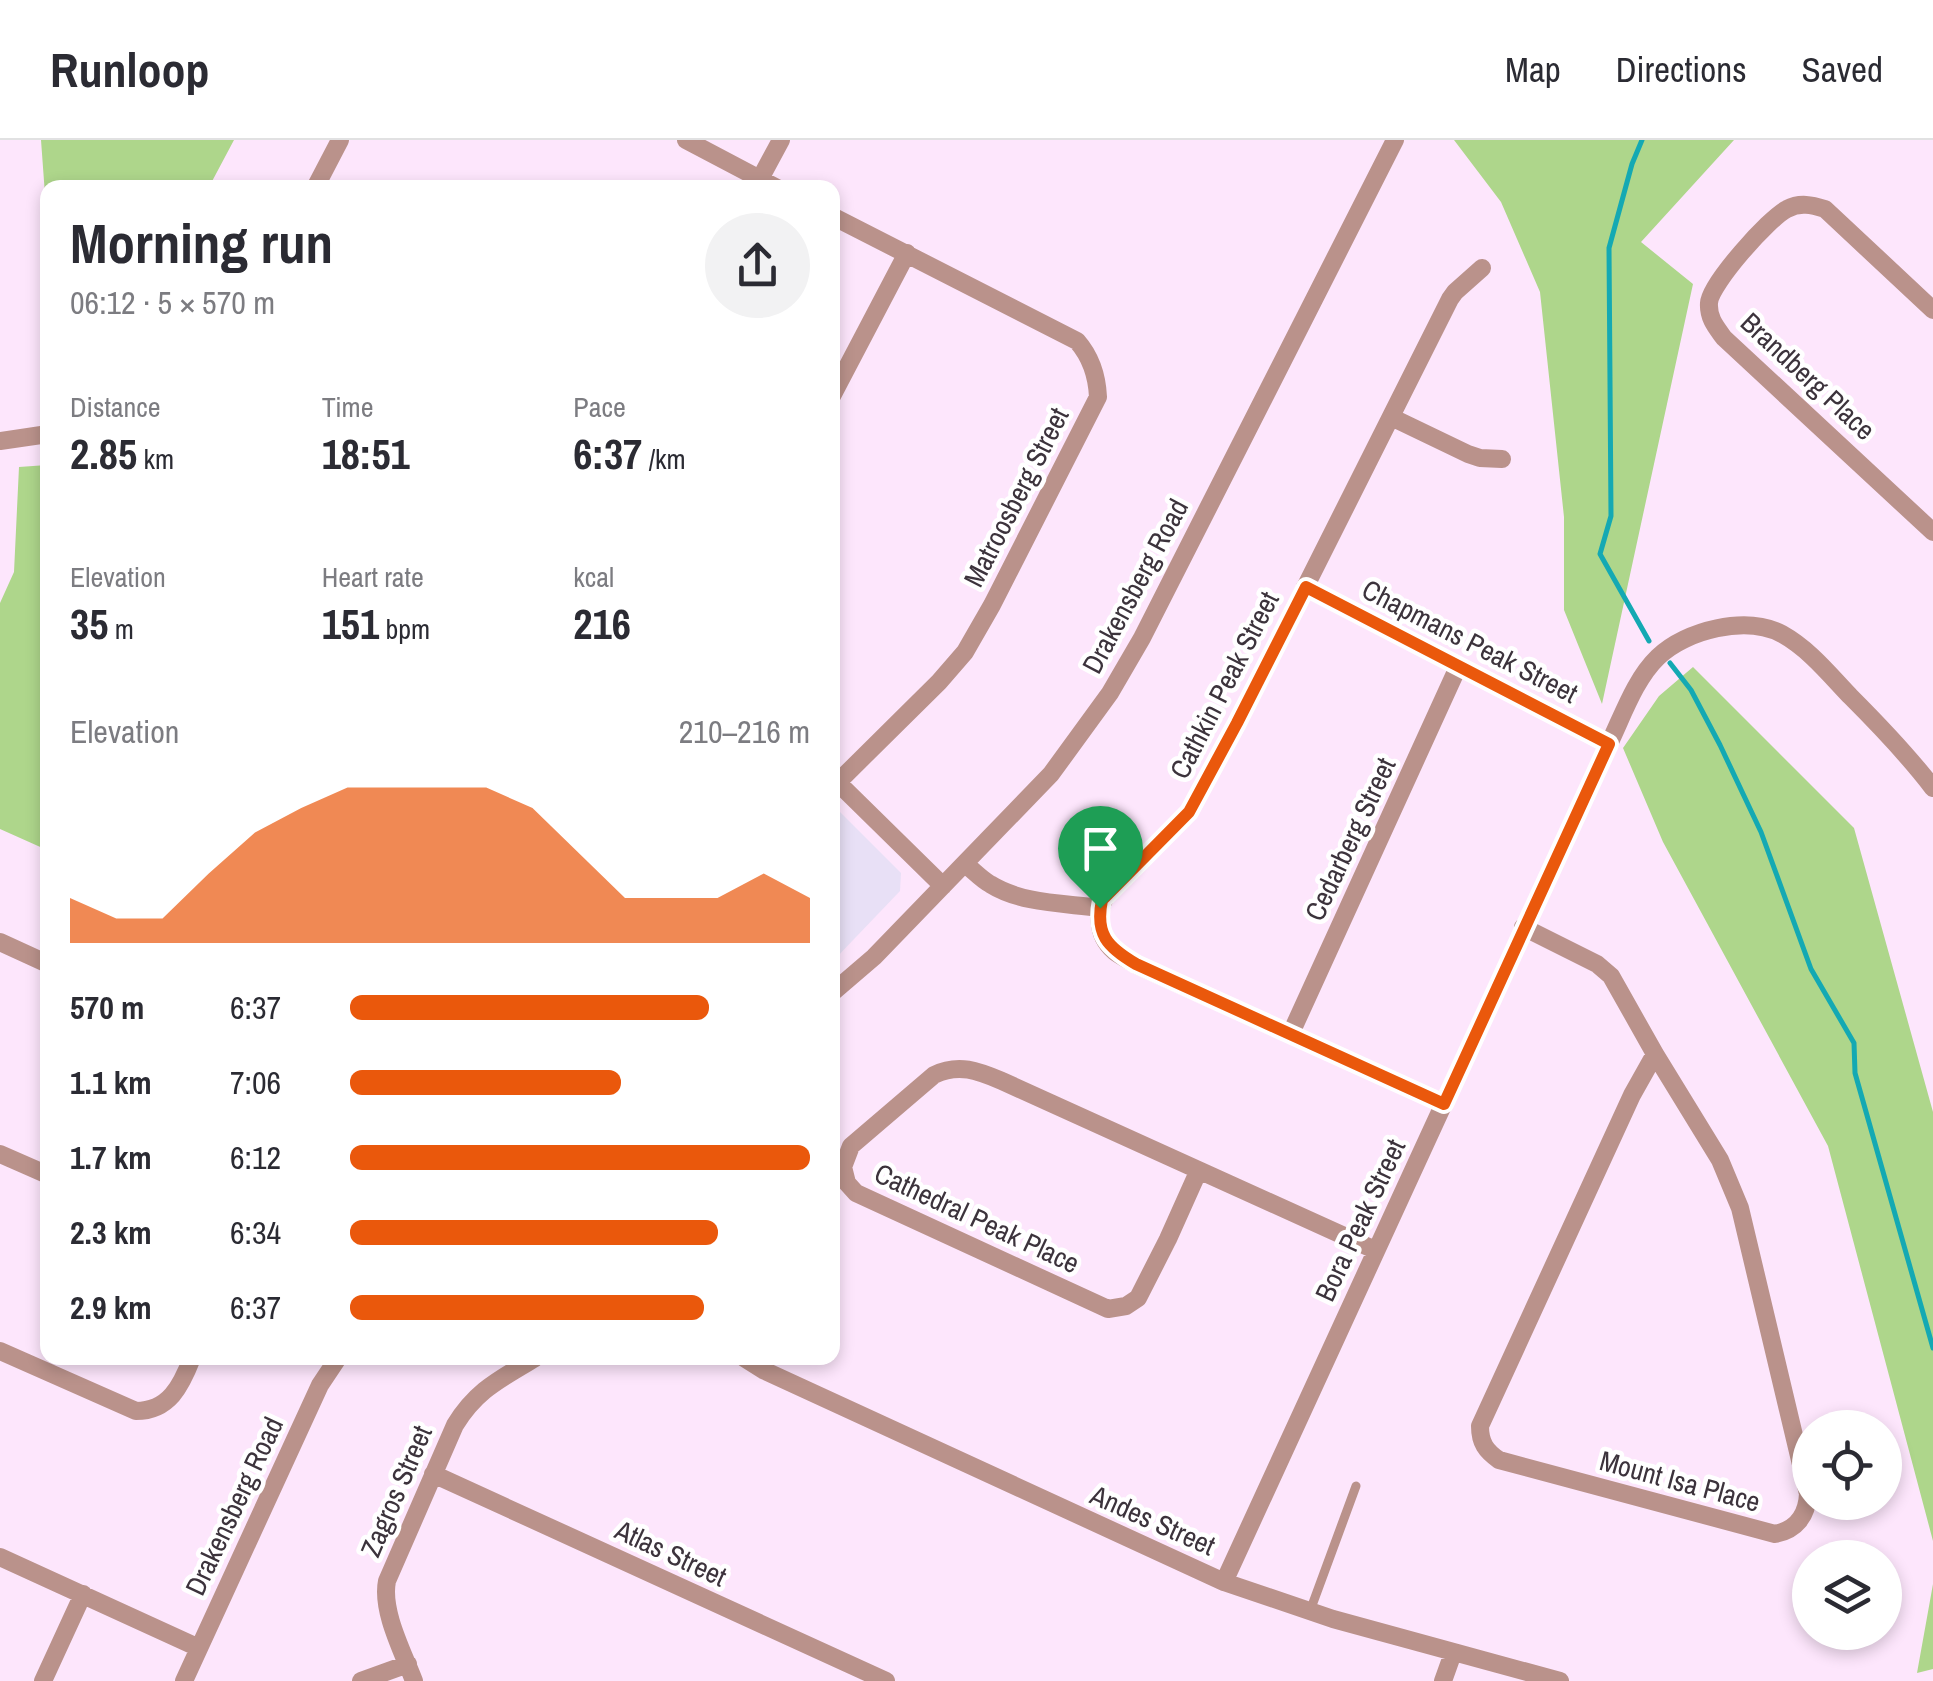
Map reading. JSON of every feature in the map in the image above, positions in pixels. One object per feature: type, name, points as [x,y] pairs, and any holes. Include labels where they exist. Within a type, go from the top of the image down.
[{"type":"street","points":[[319,180],[340,140]]},
{"type":"street","points":[[686,140],[763,180]]},
{"type":"street","points":[[770,180],[781,140]]},
{"type":"street","name":"Drakensberg Road","points":[[840,986],[874,958],[1051,774],[1110,693],[1142,638],[1395,140]]},
{"type":"street","name":"Brandberg Place","points":[[1933,310],[1825,209],[1810,204],[1786,209],[1773,218],[1719,279],[1709,298],[1712,320],[1724,338],[1933,532]]},
{"type":"street","name":"Matroosberg Street","points":[[840,220],[1076,341],[1090,360],[1098,397],[965,652],[840,775]]},
{"type":"street","points":[[840,381],[907,253]]},
{"type":"street","name":"Cathkin Peak Street","points":[[1100,908],[1110,890],[1189,812],[1450,299],[1482,268]]},
{"type":"street","points":[[1391,417],[1468,454],[1502,458]]},
{"type":"street","points":[[0,441],[40,435]]},
{"type":"street","name":"Chapmans Peak Street","points":[[1306,587],[1609,744]]},
{"type":"street","name":"Bora Peak Street","points":[[1224,1582],[1523,927],[1638,683],[1658,657],[1669,648],[1718,629],[1758,626],[1782,634],[1805,649],[1908,754],[1933,788]]},
{"type":"street","name":"Cedarberg Street","points":[[1291,1033],[1458,667]]},
{"type":"street","points":[[840,785],[942,886]]},
{"type":"street","points":[[965,864],[990,884],[1016,895],[1100,908],[1106,941],[1115,952],[1136,964],[1444,1104]]},
{"type":"street","name":"Mount Isa Place","points":[[1523,927],[1597,964],[1611,976],[1720,1160],[1740,1208],[1808,1494],[1804,1514],[1789,1531],[1782,1533],[1723,1521],[1509,1462],[1490,1454],[1482,1442],[1480,1426],[1655,1054]]},
{"type":"street","points":[[0,942],[40,960]]},
{"type":"street","name":"Cathedral Peak Place","points":[[1198,1172],[1138,1298],[1126,1306],[1108,1309],[856,1193],[847,1183],[844,1168],[851,1146],[934,1075],[945,1069],[967,1068],[1375,1250]]},
{"type":"street","points":[[0,1154],[40,1172]]},
{"type":"street","points":[[0,1351],[136,1411],[149,1411],[165,1404],[188,1365]]},
{"type":"street","name":"Drakensberg Road","points":[[184,1681],[320,1385],[333,1365]]},
{"type":"street","name":"Zagros Street","points":[[411,1673],[387,1608],[387,1581],[455,1425],[474,1398],[524,1365]]},
{"type":"street","name":"Andes Street","points":[[758,1365],[1224,1582],[1310,1611],[1560,1681]]},
{"type":"street","name":"Atlas Street","points":[[433,1474],[886,1681]]},
{"type":"street","points":[[0,1558],[199,1648]]},
{"type":"street","points":[[43,1681],[83,1594]]},
{"type":"street","points":[[1444,1681],[1453,1653]]},
{"type":"street","points":[[361,1681],[411,1673]]},
{"type":"lane","points":[[1310,1611],[1356,1486]]},
{"type":"shaded area","points":[[840,812],[901,873],[900,891],[840,954]]},
{"type":"green space","points":[[41,140],[234,140],[213,180],[44,180]]},
{"type":"green space","points":[[1454,140],[1734,140],[1641,242],[1693,284],[1602,704],[1564,610],[1564,517],[1540,292],[1501,202]]},
{"type":"green space","points":[[40,466],[40,847],[0,829],[0,603],[14,572],[19,467]]},
{"type":"green space","points":[[1693,667],[1854,828],[1933,1112],[1933,1541],[1902,1424],[1902,1410],[1898,1410],[1828,1146],[1663,842],[1623,748],[1659,696]]},
{"type":"green space","points":[[1933,1584],[1933,1669],[1917,1673]]},
{"type":"waterway","points":[[1642,140],[1609,248],[1611,516],[1600,554],[1649,641]]},
{"type":"waterway","points":[[1670,663],[1691,690],[1720,745],[1761,832],[1811,969],[1854,1043],[1855,1073],[1933,1348]]},
{"type":"route","points":[[1306,587],[1609,744],[1444,1104],[1136,964],[1115,952],[1106,941],[1100,925],[1100,908],[1110,890],[1189,812],[1306,587]]}]
